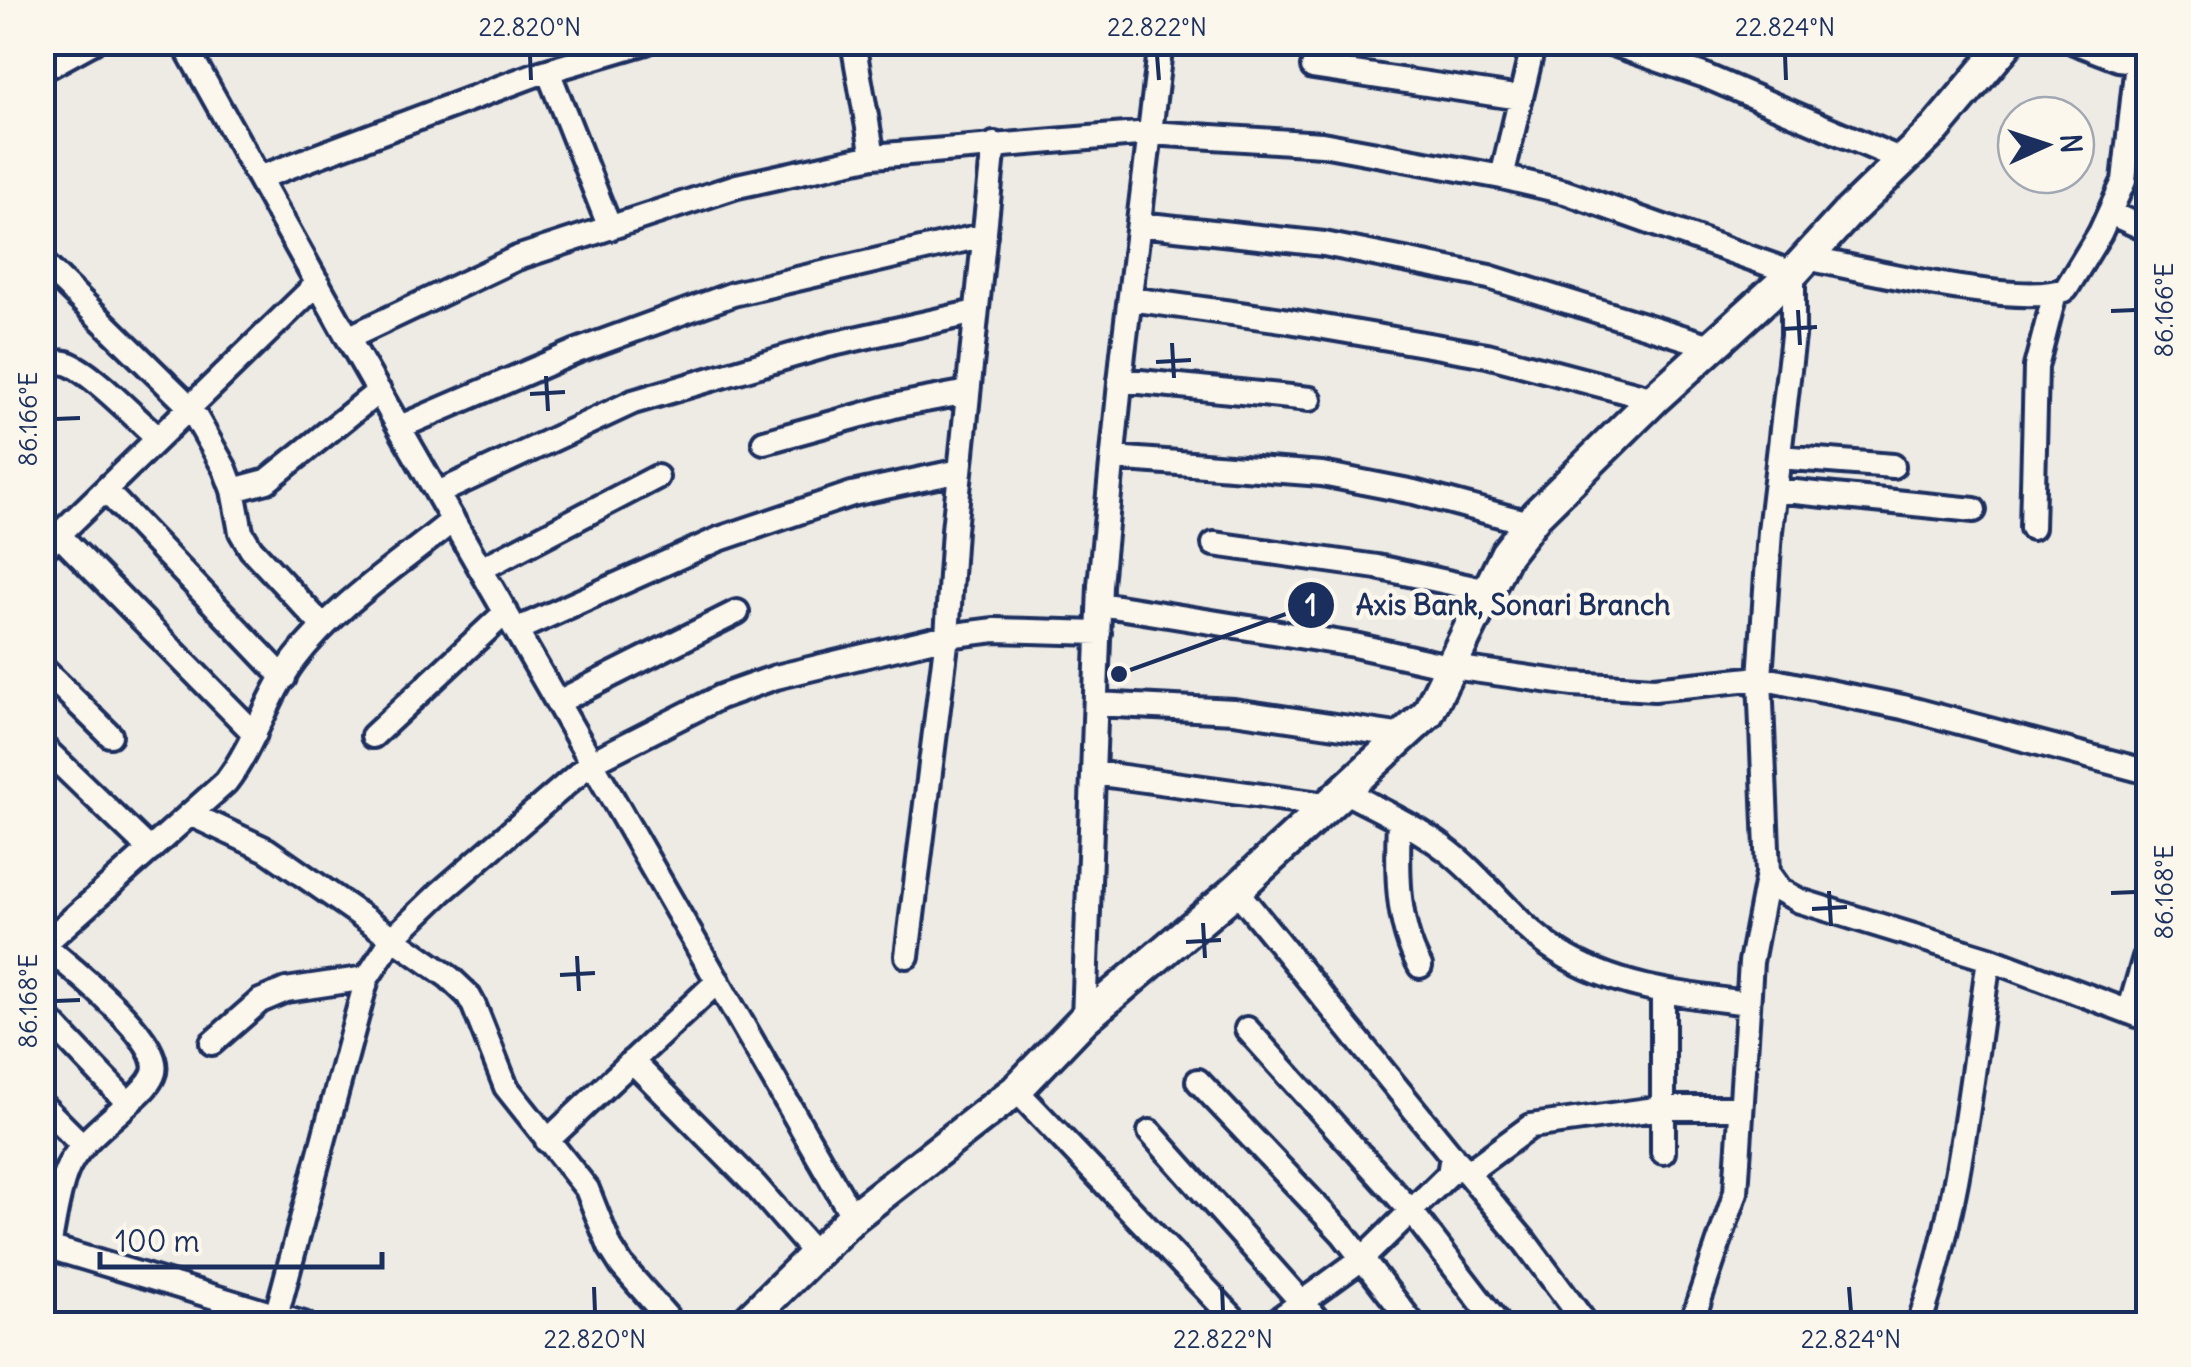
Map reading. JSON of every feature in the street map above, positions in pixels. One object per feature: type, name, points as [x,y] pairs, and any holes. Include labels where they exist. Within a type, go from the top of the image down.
[{"type":"main road","points":[[744,1324],[854,1217],[1016,1090],[1084,1019],[1236,890],[1428,713],[1506,554],[1529,523],[1654,398],[1800,266],[1935,129],[2008,42]]},
{"type":"street","points":[[42,70],[92,42]]},
{"type":"street","points":[[258,178],[617,46],[646,42]]},
{"type":"street","points":[[853,42],[873,156]]},
{"type":"street","points":[[1084,1019],[1100,604],[1120,380],[1161,42]]},
{"type":"street","points":[[1502,177],[1534,42]]},
{"type":"street","points":[[1608,42],[1703,75],[1902,160]]},
{"type":"street","points":[[348,338],[517,258],[737,186],[873,156],[1150,133],[1322,144],[1564,192],[1800,266],[1997,293],[2055,294],[2075,276],[2124,181],[2143,62],[2118,59],[2074,42]]},
{"type":"street","points":[[187,44],[348,338],[854,1217]]},
{"type":"street","points":[[1313,67],[1521,98]]},
{"type":"street","points":[[548,71],[610,228]]},
{"type":"street","points":[[906,956],[947,636],[994,144]]},
{"type":"street","points":[[2124,181],[2148,186]]},
{"type":"street","points":[[2110,214],[2148,230]]},
{"type":"street","points":[[1139,224],[1324,244],[1489,276],[1711,346]]},
{"type":"street","points":[[400,427],[577,351],[733,294],[984,235]]},
{"type":"street","points":[[42,262],[190,407],[233,490],[241,532],[251,549],[324,626]]},
{"type":"street","points":[[1692,1324],[1736,1192],[1750,962],[1768,873],[1760,678],[1775,490],[1800,266]]},
{"type":"street","points":[[256,734],[51,543],[318,283]]},
{"type":"street","points":[[2032,528],[2036,367],[2055,294]]},
{"type":"street","points":[[1130,300],[1283,320],[1487,355],[1654,398]]},
{"type":"street","points":[[438,493],[633,402],[828,345],[976,312]]},
{"type":"street","points":[[42,365],[68,364],[85,374],[158,438]]},
{"type":"street","points":[[1120,380],[1310,399]]},
{"type":"street","points":[[233,490],[267,481],[379,392]]},
{"type":"street","points":[[764,442],[898,405],[968,392]]},
{"type":"street","points":[[1779,456],[1893,466]]},
{"type":"street","points":[[1113,458],[1322,474],[1414,492],[1529,523]]},
{"type":"street","points":[[373,736],[511,621],[719,538],[852,494],[960,471]]},
{"type":"street","points":[[481,569],[657,477]]},
{"type":"street","points":[[105,490],[284,678]]},
{"type":"street","points":[[1775,490],[1974,510]]},
{"type":"street","points":[[304,1324],[276,1320],[46,1246],[66,1171],[83,1146],[153,1076],[155,1064],[151,1052],[117,1009],[43,945],[226,782],[256,734],[292,662],[324,626],[453,520]]},
{"type":"street","points":[[1214,544],[1377,567],[1488,592]]},
{"type":"street","points":[[1100,604],[1354,645],[1452,668],[1573,684],[1654,690],[1760,678],[1904,707],[2148,772]]},
{"type":"street","points":[[558,702],[737,612]]},
{"type":"street","points":[[276,1320],[367,978],[393,938],[592,762],[720,696],[776,677],[947,636],[995,630],[1099,633]]},
{"type":"street","points":[[42,668],[110,736]]},
{"type":"street","points":[[1096,704],[1234,710],[1403,736]]},
{"type":"street","points":[[42,746],[150,850]]},
{"type":"street","points":[[1094,773],[1336,798],[1398,821],[1442,846],[1527,930],[1559,953],[1598,972],[1663,993],[1748,1003]]},
{"type":"street","points":[[190,814],[267,850],[468,994],[500,1075],[588,1189],[610,1248],[622,1266],[674,1324]]},
{"type":"street","points":[[1398,821],[1396,867],[1410,949],[1420,966]]},
{"type":"street","points":[[1768,873],[1780,890],[1800,901],[1988,959],[2139,1015],[2148,947]]},
{"type":"street","points":[[1236,890],[1526,1242],[1586,1324]]},
{"type":"street","points":[[1919,1324],[1956,1185],[1988,959]]},
{"type":"street","points":[[212,1044],[260,1002],[286,990],[367,978]]},
{"type":"street","points":[[547,1140],[718,981]]},
{"type":"street","points":[[1663,993],[1663,1152]]},
{"type":"street","points":[[47,1018],[128,1103]]},
{"type":"street","points":[[1247,1029],[1412,1211],[1498,1324]]},
{"type":"street","points":[[632,1061],[755,1186],[815,1254]]},
{"type":"street","points":[[1198,1081],[1363,1258],[1413,1324]]},
{"type":"street","points":[[1016,1090],[1239,1324]]},
{"type":"street","points":[[42,1105],[83,1146]]},
{"type":"street","points":[[1272,1324],[1363,1258],[1459,1164],[1530,1126],[1663,1108],[1740,1108]]},
{"type":"street","points":[[1150,1132],[1321,1324]]},
{"type":"place","name":"Axis Bank, Sonari Branch","points":[[1119,674]]}]
